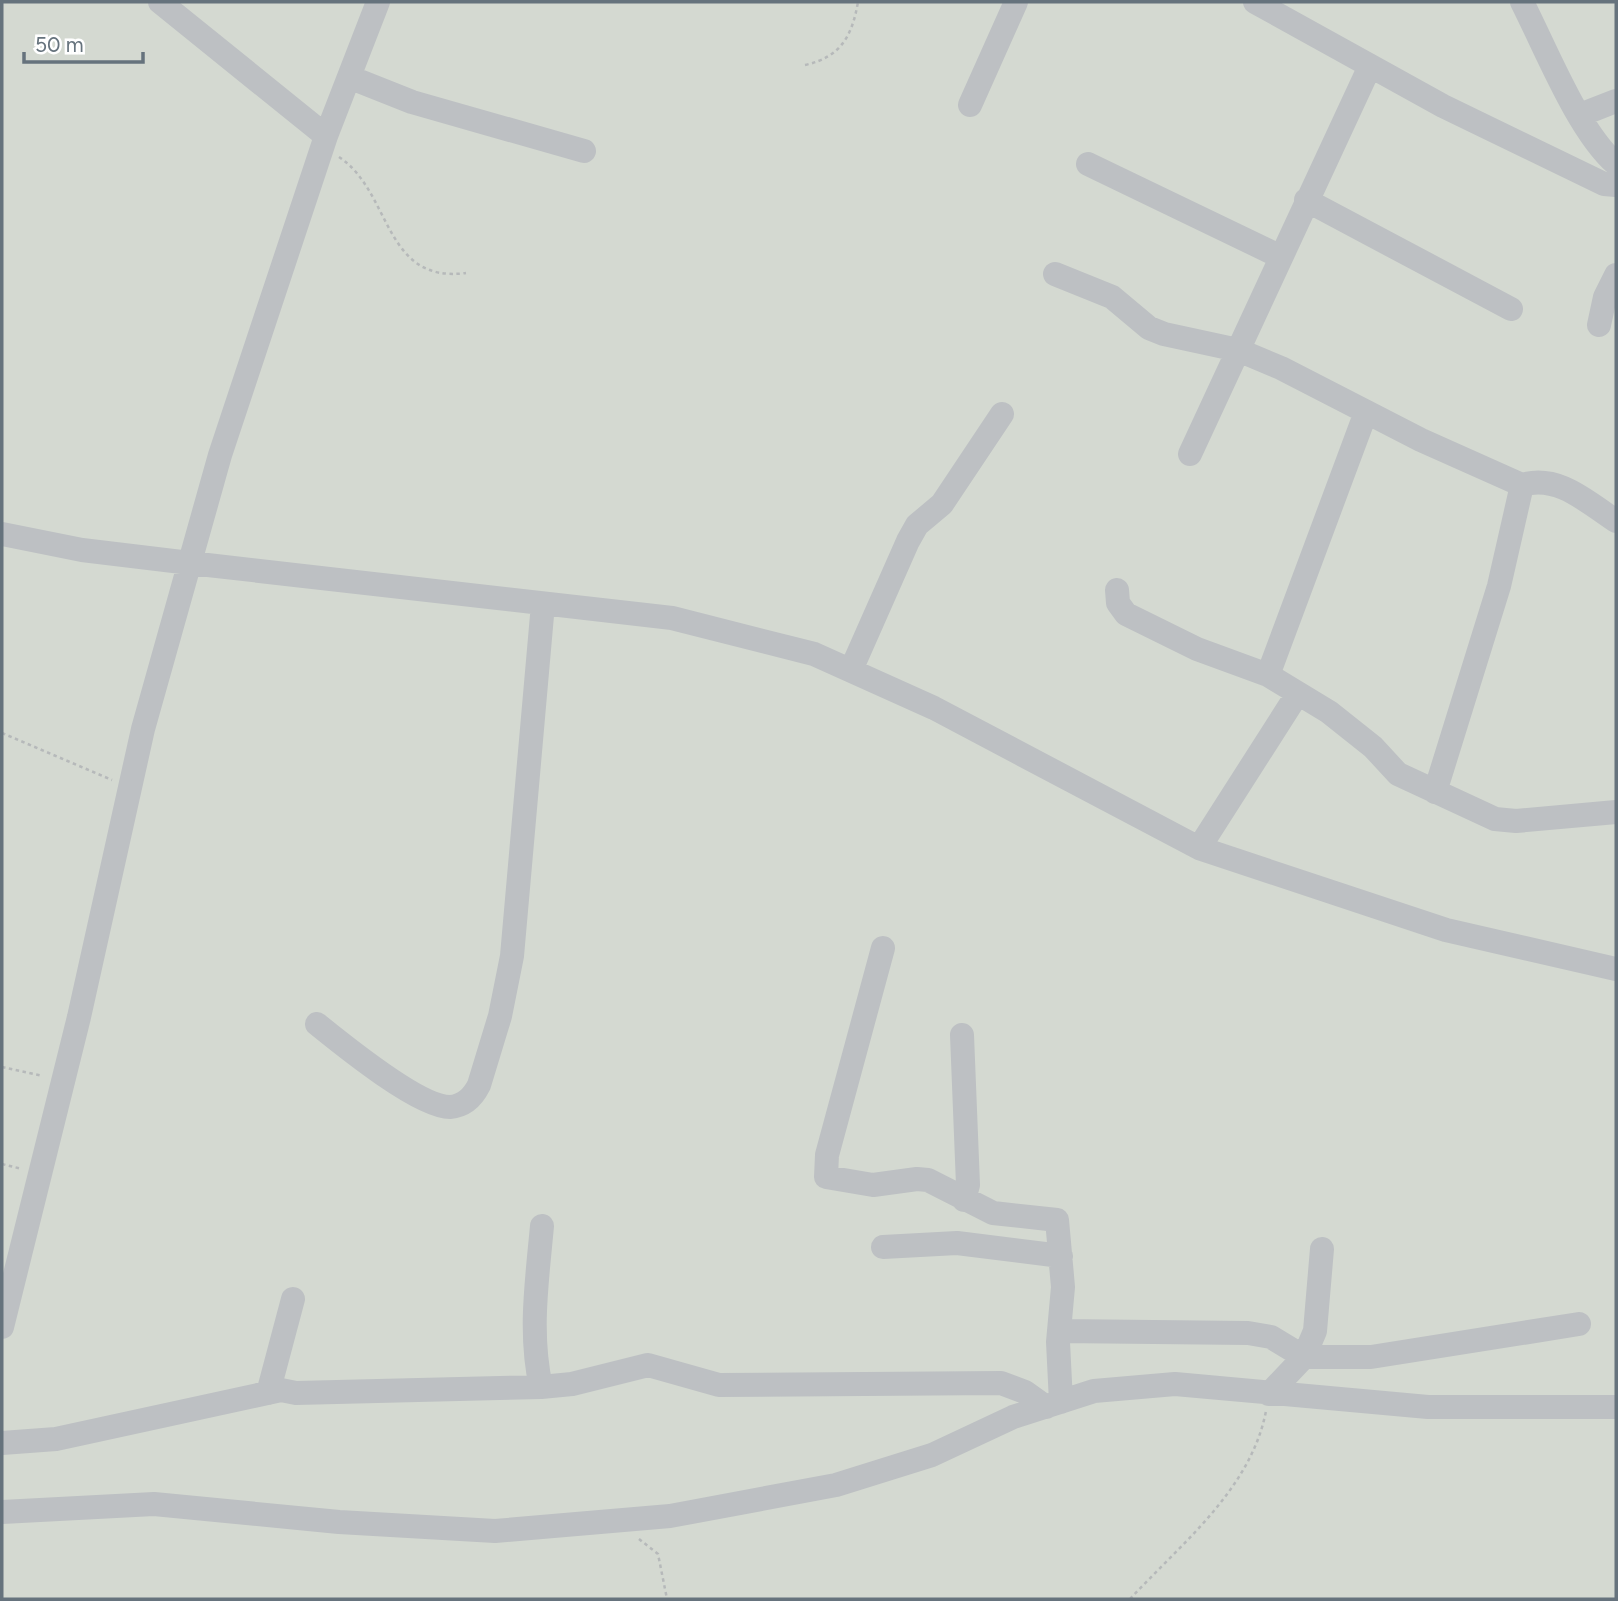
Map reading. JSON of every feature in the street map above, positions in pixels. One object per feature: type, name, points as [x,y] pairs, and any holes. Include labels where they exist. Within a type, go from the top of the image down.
[{"type":"street","points":[[160,2],[325,141]]},
{"type":"street","points":[[2,1327],[64,1081],[130,788],[220,455],[325,141],[378,2]]},
{"type":"street","points":[[970,105],[1016,2]]},
{"type":"street","points":[[1255,2],[1443,106],[1604,184],[1616,185]]},
{"type":"street","points":[[1522,2],[1580,115],[1602,152],[1616,164]]},
{"type":"street","points":[[1190,454],[1279,256],[1370,66]]},
{"type":"street","points":[[349,77],[412,102],[584,151]]},
{"type":"street","points":[[1580,115],[1616,101]]},
{"type":"street","points":[[1580,115],[1616,121]]},
{"type":"street","points":[[1088,164],[1279,256]]},
{"type":"street","points":[[1306,200],[1511,309]]},
{"type":"street","points":[[1055,274],[1112,297],[1149,328],[1164,334],[1238,350],[1281,368],[1366,412],[1522,485],[1546,481],[1564,487],[1616,522]]},
{"type":"street","points":[[1599,325],[1605,297],[1616,275]]},
{"type":"street","points":[[1268,675],[1366,412]]},
{"type":"street","points":[[851,670],[908,541],[917,526],[942,504],[1002,414]]},
{"type":"street","points":[[1435,792],[1499,586],[1522,485]]},
{"type":"street","points":[[2,534],[82,550],[672,618],[814,653],[934,708],[1199,848],[1446,930],[1616,969]]},
{"type":"street","points":[[1117,590],[1118,603],[1126,614],[1197,649],[1268,675],[1329,712],[1373,747],[1398,774],[1495,819],[1516,821],[1616,812]]},
{"type":"street","points":[[317,1024],[370,1066],[438,1105],[458,1106],[467,1101],[479,1085],[500,1016],[512,956],[542,604]]},
{"type":"street","points":[[1199,848],[1297,693]]},
{"type":"street","points":[[883,948],[827,1155],[826,1177],[873,1185],[928,1180],[993,1213],[1057,1220],[1063,1287],[1053,1404]]},
{"type":"street","points":[[962,1035],[968,1185],[964,1200]]},
{"type":"street","points":[[541,1387],[534,1356],[533,1326],[542,1226]]},
{"type":"street","points":[[883,1247],[957,1243],[1061,1256]]},
{"type":"street","points":[[1269,1394],[1298,1362],[1315,1331],[1322,1249]]},
{"type":"street","points":[[268,1393],[293,1299]]},
{"type":"street","points":[[1058,1343],[1248,1333],[1271,1338],[1298,1362],[1371,1357],[1579,1324]]},
{"type":"street","points":[[2,1443],[56,1439],[281,1390],[296,1393],[541,1387],[572,1384],[648,1365],[719,1385],[975,1381],[1013,1387],[1053,1404]]},
{"type":"street","points":[[2,1512],[154,1504],[339,1522],[495,1531],[586,1532],[836,1485],[932,1455],[1013,1418],[1094,1391],[1175,1384],[1428,1407],[1616,1407]]},
{"type":"path","points":[[805,65],[835,53],[847,41],[858,2]]},
{"type":"path","points":[[325,141],[369,188],[381,217],[401,248],[421,267],[443,274],[466,273]]},
{"type":"path","points":[[2,733],[130,788]]},
{"type":"path","points":[[2,1067],[64,1081]]},
{"type":"path","points":[[1130,1599],[1242,1477],[1261,1437],[1269,1394]]},
{"type":"path","points":[[634,1538],[648,1543],[658,1554],[667,1599]]},
{"type":"shaded area","points":[[2,2],[1616,2],[1616,1599],[2,1599]]}]
